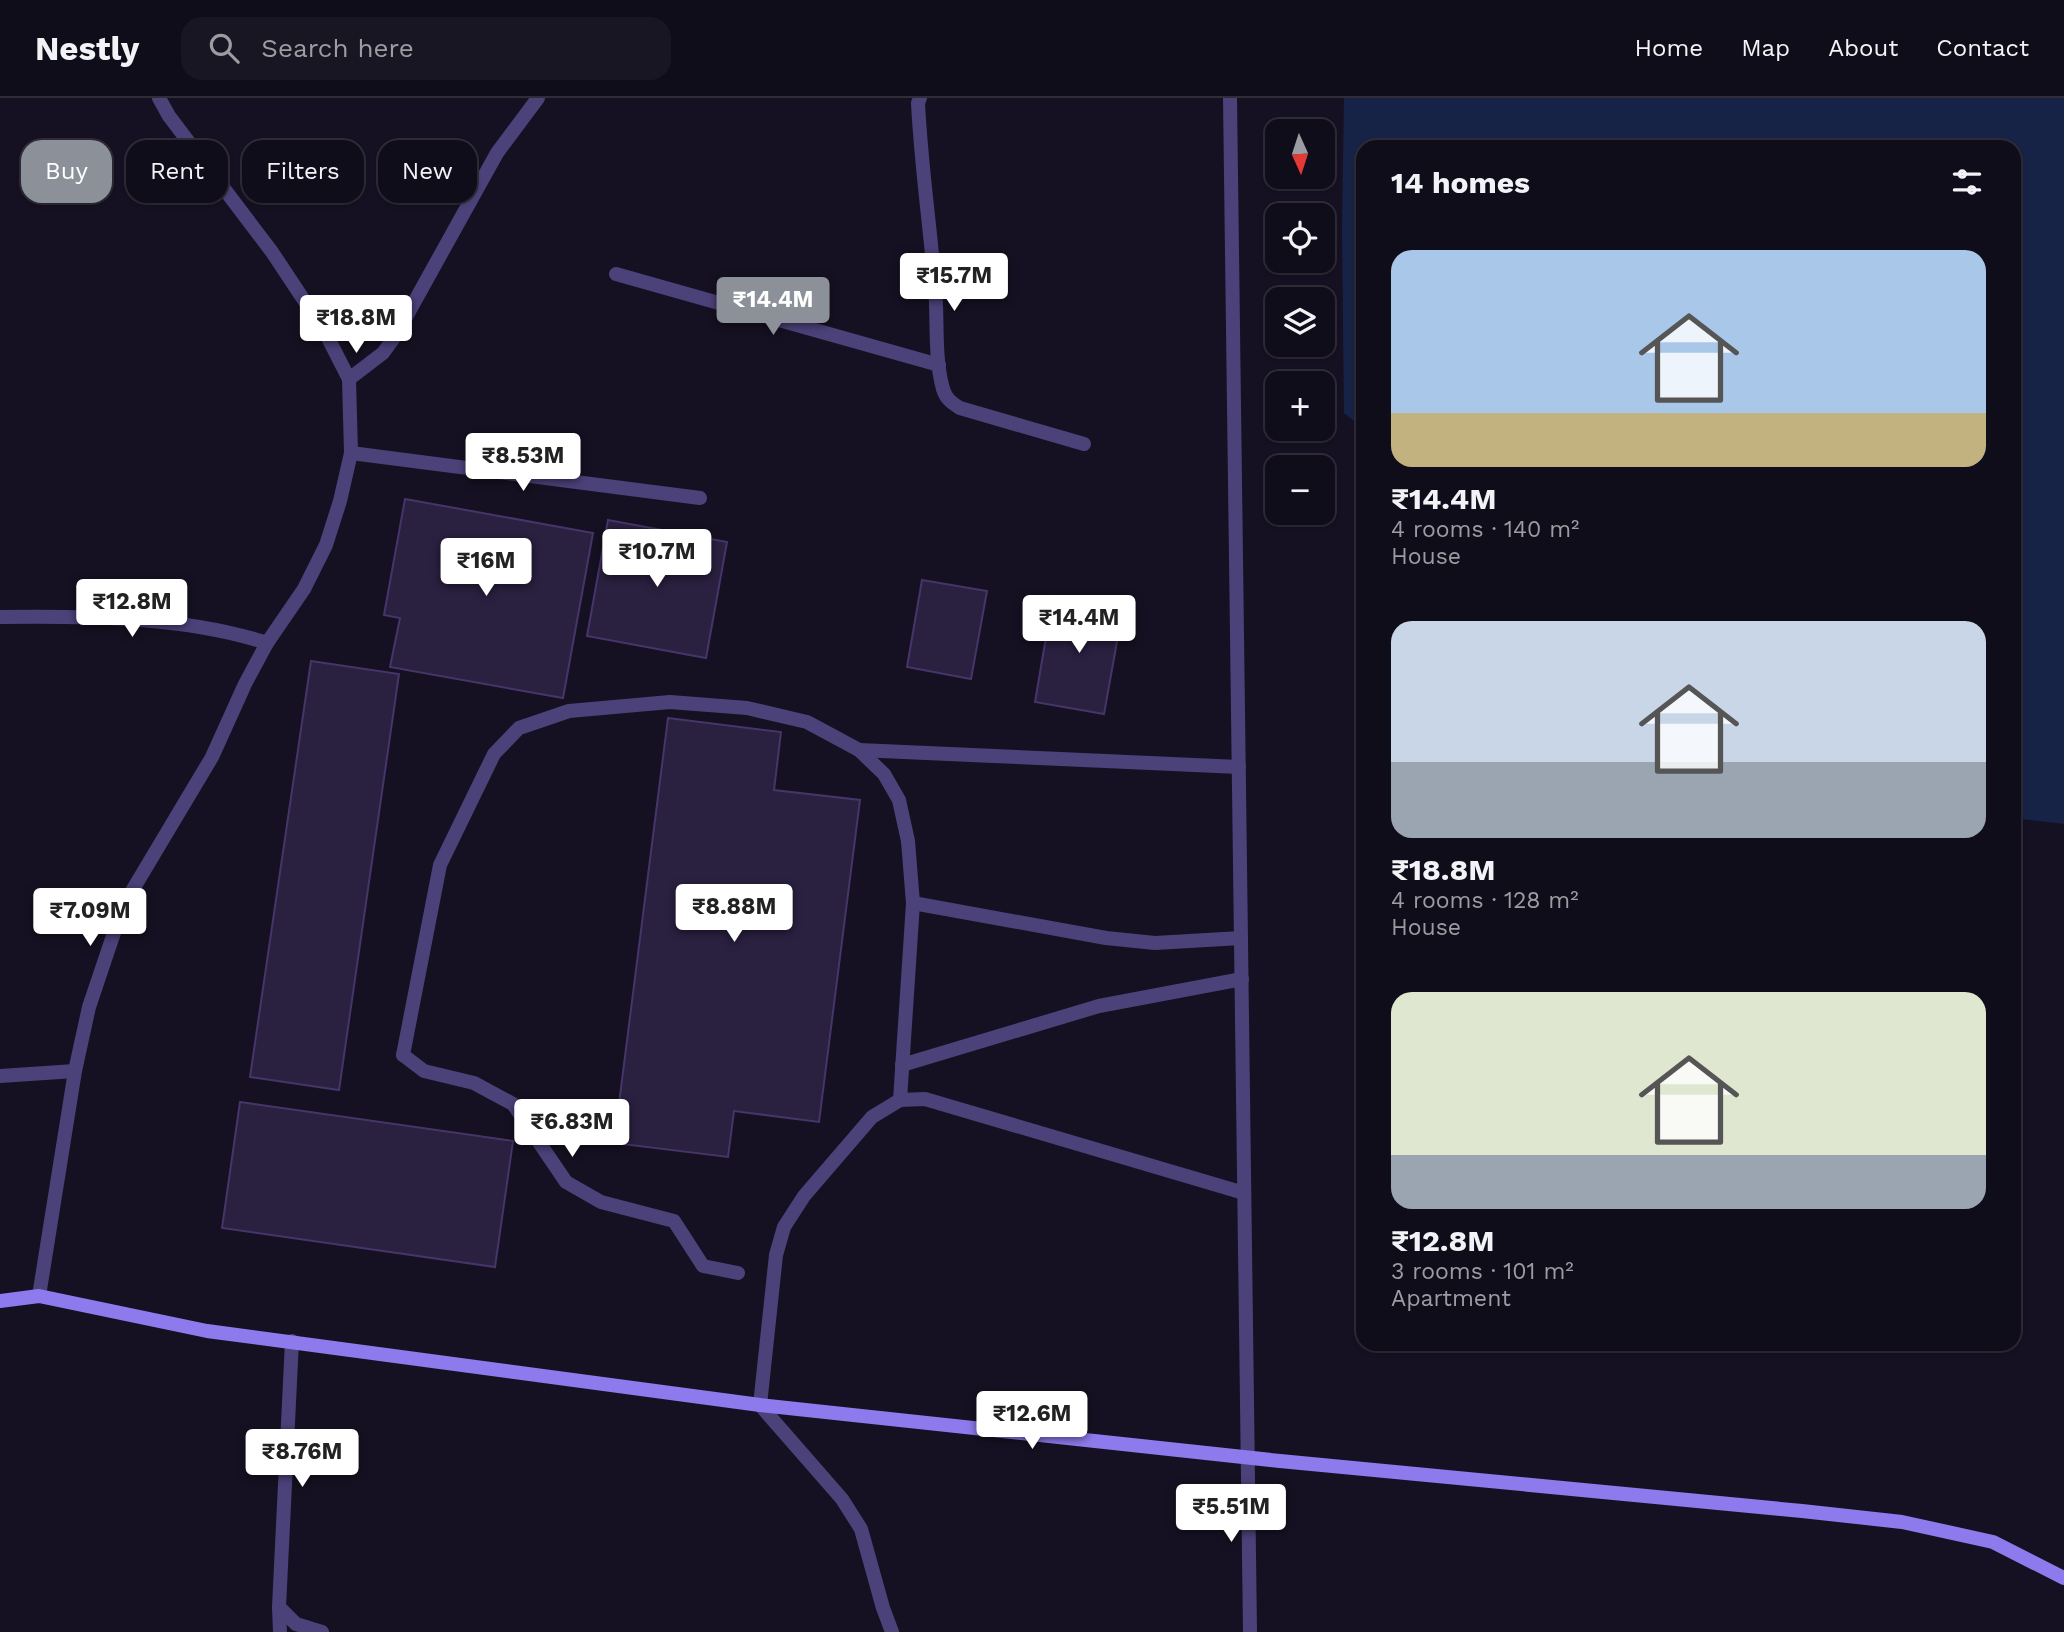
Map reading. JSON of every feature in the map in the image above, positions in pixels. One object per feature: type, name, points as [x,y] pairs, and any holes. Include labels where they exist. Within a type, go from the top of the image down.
[{"type":"street","points":[[39,1296],[75,1071],[89,1007],[123,906],[212,757],[244,684],[303,589],[326,545],[351,453],[349,379],[325,332],[272,252],[169,116],[159,98]]},
{"type":"street","points":[[349,379],[383,353],[396,335],[497,153],[538,98]]},
{"type":"street","points":[[920,98],[920,149],[936,287],[939,365],[944,393],[948,401],[960,408],[1084,444]]},
{"type":"street","points":[[1230,98],[1250,1632]]},
{"type":"street","points":[[615,274],[939,365]]},
{"type":"street","points":[[351,453],[700,498]]},
{"type":"street","points":[[0,617],[69,616],[194,626],[232,632],[267,643]]},
{"type":"street","points":[[738,1273],[703,1266],[674,1221],[601,1202],[566,1182],[513,1104],[474,1083],[425,1071],[403,1055],[440,864],[494,754],[519,728],[569,710],[670,702],[747,708],[807,722],[859,750],[884,774],[899,800],[908,841],[914,903],[900,1100]]},
{"type":"street","points":[[859,750],[1239,767]]},
{"type":"street","points":[[914,903],[1118,939],[1155,943],[1241,938]]},
{"type":"street","points":[[902,1065],[1099,1006],[1242,978]]},
{"type":"street","points":[[0,1076],[75,1071]]},
{"type":"street","points":[[892,1632],[861,1529],[842,1499],[760,1405],[776,1255],[784,1227],[804,1196],[872,1117],[900,1100],[925,1099],[1244,1193]]},
{"type":"street","points":[[0,1301],[39,1296],[207,1331],[760,1405],[1902,1522],[1993,1542],[2064,1578]]},
{"type":"street","points":[[280,1632],[292,1341]]},
{"type":"street","points":[[279,1608],[296,1624],[322,1632]]},
{"type":"water","points":[[1344,98],[2064,98],[2064,824],[2021,819],[2021,140],[1356,140],[1356,422],[1344,413]]},
{"type":"building","points":[[405,499],[593,533],[563,698],[390,667],[400,618],[384,615]]},
{"type":"building","points":[[608,520],[727,542],[706,658],[587,636]]},
{"type":"building","points":[[922,580],[987,591],[971,679],[907,667]]},
{"type":"building","points":[[1053,596],[1123,608],[1104,714],[1035,702]]},
{"type":"building","points":[[311,661],[399,674],[339,1090],[250,1077]]},
{"type":"building","points":[[668,718],[781,732],[774,790],[860,800],[819,1122],[734,1111],[728,1157],[614,1143]]},
{"type":"building","points":[[240,1102],[513,1141],[495,1267],[222,1228]]}]
